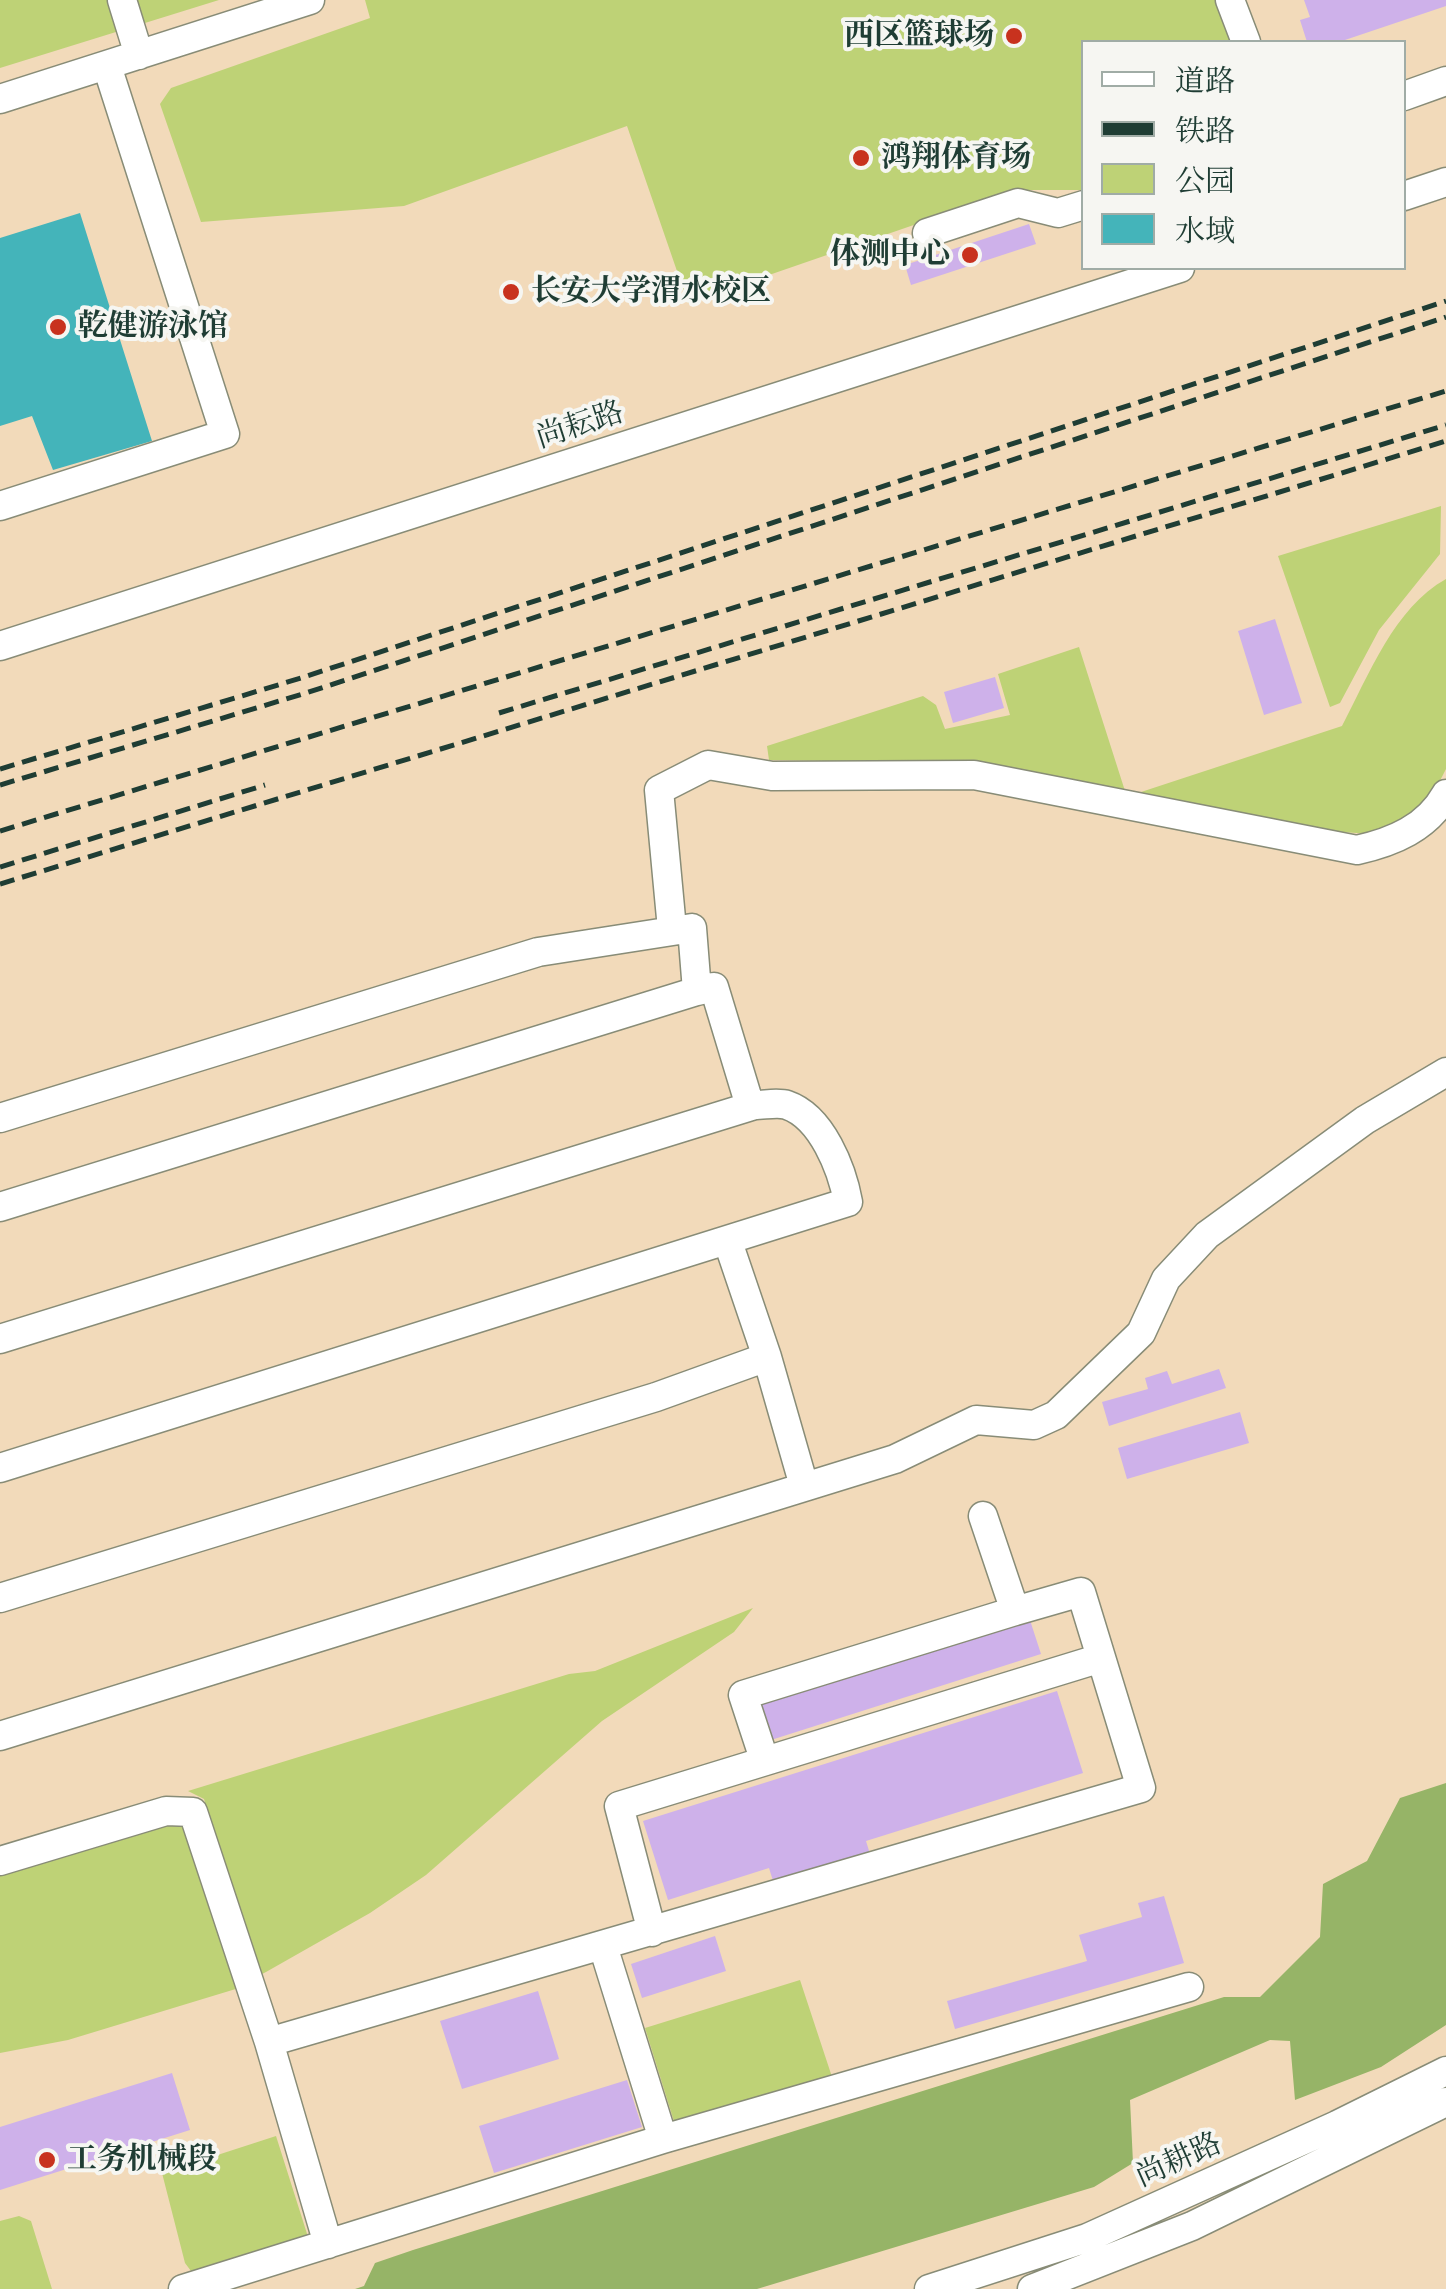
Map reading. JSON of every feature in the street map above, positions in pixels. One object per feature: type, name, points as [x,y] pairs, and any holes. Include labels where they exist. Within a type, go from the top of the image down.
[{"type":"street","points":[[122,0],[139,55]]},
{"type":"street","points":[[0,100],[310,0]]},
{"type":"street","points":[[1230,0],[1245,40]]},
{"type":"street","points":[[0,506],[225,434],[107,66]]},
{"type":"street","points":[[1406,95],[1446,82]]},
{"type":"street","points":[[1406,195],[1446,182]]},
{"type":"street","points":[[927,233],[1018,203],[1058,214],[1081,206]]},
{"type":"street","name":"尚耘路","points":[[0,646],[1174,270]]},
{"type":"street","points":[[672,929],[658,790],[708,765],[772,776],[974,775],[1357,850],[1389,843],[1417,828],[1446,794]]},
{"type":"street","points":[[0,1118],[538,952],[692,928],[697,991]]},
{"type":"street","points":[[0,1208],[714,987],[750,1106]]},
{"type":"street","points":[[0,1736],[894,1459],[976,1420],[1034,1425],[1056,1415],[1142,1333],[1166,1279],[1207,1235],[1365,1120],[1446,1072]]},
{"type":"street","points":[[0,1339],[750,1106],[786,1104],[807,1117],[834,1158],[848,1202],[0,1468]]},
{"type":"street","points":[[728,1242],[767,1357],[804,1486]]},
{"type":"street","points":[[0,1598],[656,1396],[767,1357]]},
{"type":"street","points":[[984,1516],[1015,1611]]},
{"type":"street","points":[[268,2042],[1142,1788],[1081,1592],[744,1695],[764,1759]]},
{"type":"street","points":[[652,1932],[619,1806],[1101,1658]]},
{"type":"street","points":[[0,1862],[166,1811],[181,1808],[193,1812],[328,2244]]},
{"type":"street","points":[[603,1946],[663,2140]]},
{"type":"street","points":[[183,2289],[663,2140],[1189,1987]]},
{"type":"street","name":"尚耕路","points":[[929,2289],[1087,2238],[1337,2126],[1446,2070]]},
{"type":"street","name":"尚耕路","points":[[1032,2289],[1192,2226],[1446,2102]]},
{"type":"green space","points":[[0,0],[219,0],[0,68]]},
{"type":"green space","name":"鸿翔体育场","points":[[365,0],[1224,0],[1238,40],[1081,40],[1081,190],[1015,190],[688,303],[627,126],[404,206],[201,222],[160,104],[171,88],[370,18]]},
{"type":"green space","points":[[1441,506],[1440,554],[1379,630],[1340,703],[1330,707],[1278,556]]},
{"type":"green space","points":[[1446,579],[1446,769],[1425,810],[1371,834],[1314,830],[1138,793],[1342,726],[1397,625]]},
{"type":"green space","points":[[1079,647],[1125,791],[1056,776],[940,763],[769,760],[767,746],[923,696],[936,705],[945,729],[1010,715],[998,674]]},
{"type":"green space","points":[[753,1608],[734,1632],[602,1721],[426,1875],[370,1913],[266,1972],[260,1975],[255,1970],[204,1799],[188,1791],[569,1674],[595,1671]]},
{"type":"green space","points":[[1446,1783],[1446,2025],[1381,2067],[1295,2100],[1290,2041],[1270,2040],[1130,2100],[1133,2163],[1094,2187],[757,2289],[355,2289],[364,2286],[375,2263],[413,2250],[1224,1997],[1260,1997],[1320,1937],[1323,1884],[1367,1861],[1400,1798]]},
{"type":"green space","points":[[177,1822],[185,1826],[239,1988],[68,2040],[0,2053],[0,1873]]},
{"type":"green space","points":[[800,1980],[833,2080],[676,2128],[645,2028]]},
{"type":"green space","points":[[276,2136],[309,2240],[194,2275],[185,2263],[162,2173]]},
{"type":"green space","points":[[19,2216],[31,2221],[52,2289],[0,2289],[0,2221]]},
{"type":"water","name":"乾健游泳馆","points":[[80,213],[152,441],[53,470],[32,416],[0,426],[0,238]]},
{"type":"building","points":[[1304,0],[1446,0],[1446,6],[1345,40],[1306,40],[1300,20],[1310,17]]},
{"type":"building","name":"体测中心","points":[[1029,224],[1036,244],[911,285],[905,265]]},
{"type":"building","points":[[1275,619],[1302,703],[1264,715],[1238,631]]},
{"type":"building","points":[[995,677],[1004,708],[953,723],[944,692]]},
{"type":"building","points":[[1219,1369],[1226,1388],[1109,1426],[1102,1402],[1148,1389],[1145,1378],[1167,1371],[1172,1384]]},
{"type":"building","points":[[1240,1412],[1249,1443],[1127,1479],[1118,1448]]},
{"type":"building","points":[[1028,1614],[1041,1654],[771,1740],[759,1696]]},
{"type":"building","points":[[1057,1691],[1083,1773],[866,1841],[870,1854],[774,1884],[769,1868],[668,1900],[643,1821]]},
{"type":"building","points":[[1164,1896],[1184,1963],[955,2029],[947,2001],[1087,1961],[1079,1935],[1142,1917],[1138,1903]]},
{"type":"building","points":[[715,1936],[726,1971],[642,1998],[631,1964]]},
{"type":"building","points":[[538,1991],[559,2059],[462,2089],[440,2021]]},
{"type":"building","name":"工务机械段","points":[[172,2073],[190,2130],[0,2190],[0,2127]]},
{"type":"building","points":[[627,2080],[642,2127],[494,2173],[479,2126]]},
{"type":"railway","points":[[0,769],[301,678],[1446,301]]},
{"type":"railway","points":[[0,785],[306,693],[1446,317]]},
{"type":"railway","points":[[0,831],[1446,391]]},
{"type":"railway","points":[[499,713],[1446,425]]},
{"type":"railway","points":[[0,884],[1446,441]]},
{"type":"railway","points":[[0,867],[265,785]]},
{"type":"place","name":"西区篮球场","points":[[1014,36]]},
{"type":"place","name":"鸿翔体育场","points":[[861,158]]},
{"type":"place","name":"体测中心","points":[[970,255]]},
{"type":"place","name":"长安大学渭水校区","points":[[511,292]]},
{"type":"place","name":"乾健游泳馆","points":[[58,327]]},
{"type":"place","name":"工务机械段","points":[[47,2160]]}]
